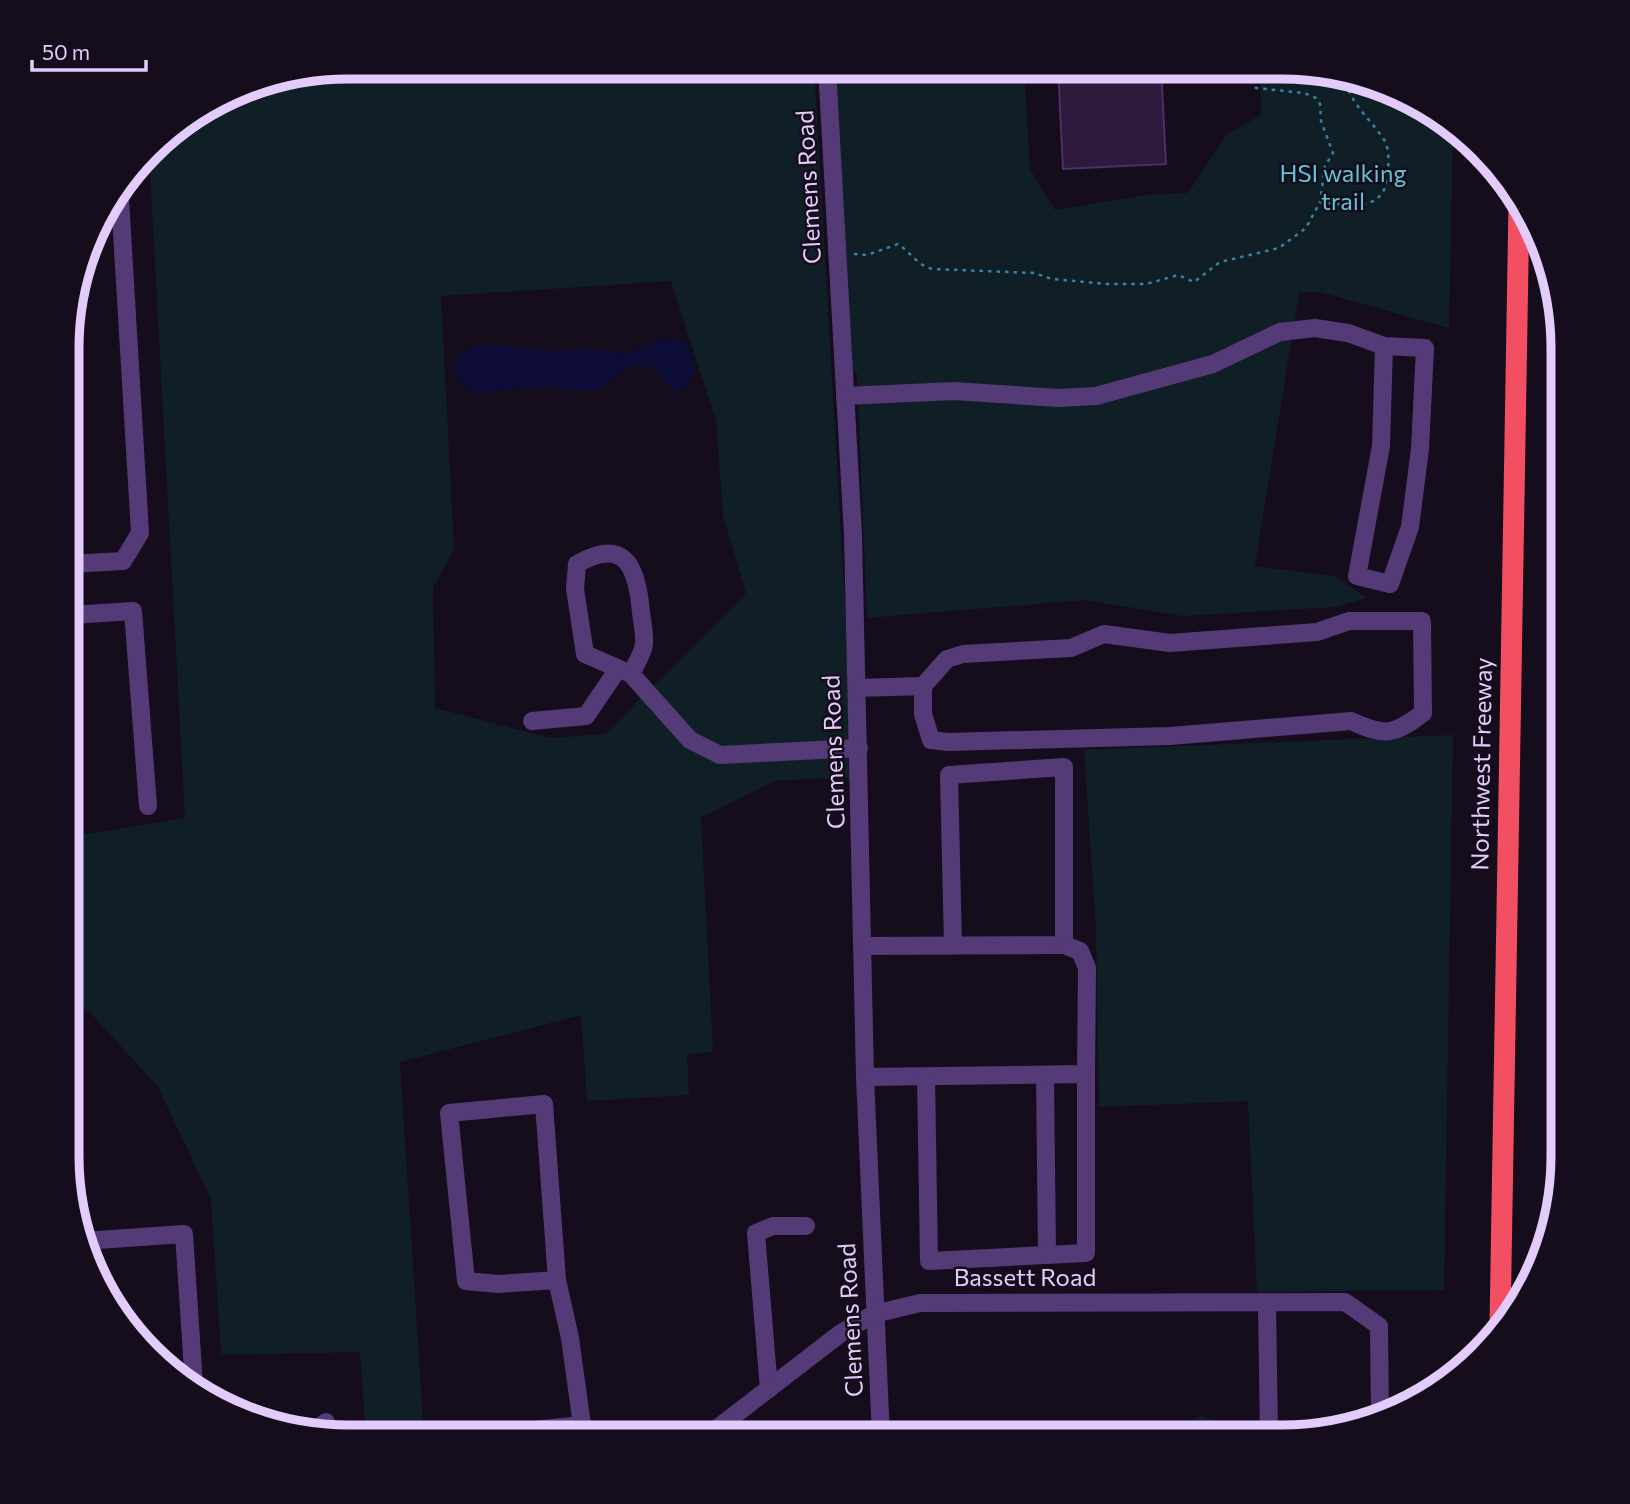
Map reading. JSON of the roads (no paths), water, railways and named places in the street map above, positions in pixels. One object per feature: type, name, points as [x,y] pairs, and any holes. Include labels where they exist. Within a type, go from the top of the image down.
[{"type":"highway","name":"Northwest Freeway","points":[[1500,1314],[1519,220]]},
{"type":"street","name":"Clemens Road","points":[[828,79],[857,688],[865,1077],[880,1425]]},
{"type":"street","points":[[79,563],[123,561],[140,533],[120,204]]},
{"type":"street","points":[[845,396],[954,391],[1058,398],[1096,396],[1213,364],[1280,332],[1315,328],[1348,333],[1384,346],[1425,348],[1420,449],[1410,527],[1390,584],[1357,576],[1381,446],[1384,346]]},
{"type":"street","points":[[532,721],[586,716],[625,671],[644,646],[639,581],[632,567],[611,552],[596,553],[577,564],[575,589],[585,654],[625,671],[690,740],[720,755],[859,748]]},
{"type":"street","points":[[79,614],[133,611],[148,806]]},
{"type":"street","points":[[857,688],[923,686],[947,659],[963,654],[1071,648],[1104,634],[1170,643],[1317,632],[1349,621],[1422,621],[1423,713],[1402,729],[1378,734],[1351,721],[1143,737],[948,742],[931,740],[923,714],[923,686]]},
{"type":"street","points":[[953,945],[950,775],[1064,767],[1064,945]]},
{"type":"street","points":[[864,946],[1064,945],[1080,951],[1087,968],[1086,1254],[929,1261],[926,1077]]},
{"type":"street","points":[[865,1077],[1086,1074]]},
{"type":"street","points":[[1045,1075],[1046,1255]]},
{"type":"street","points":[[557,1280],[498,1284],[466,1281],[449,1113],[544,1104],[557,1280],[570,1338],[581,1425]]},
{"type":"street","points":[[769,1389],[756,1233],[773,1226],[806,1226]]},
{"type":"street","points":[[92,1240],[184,1234],[193,1377]]},
{"type":"street","name":"Bassett Road","points":[[722,1425],[841,1333],[874,1314],[920,1303],[1345,1303],[1379,1326],[1380,1407]]},
{"type":"street","points":[[1267,1303],[1269,1425]]},
{"type":"park label","name":"HSI walking trail","points":[[1343,188]]}]
